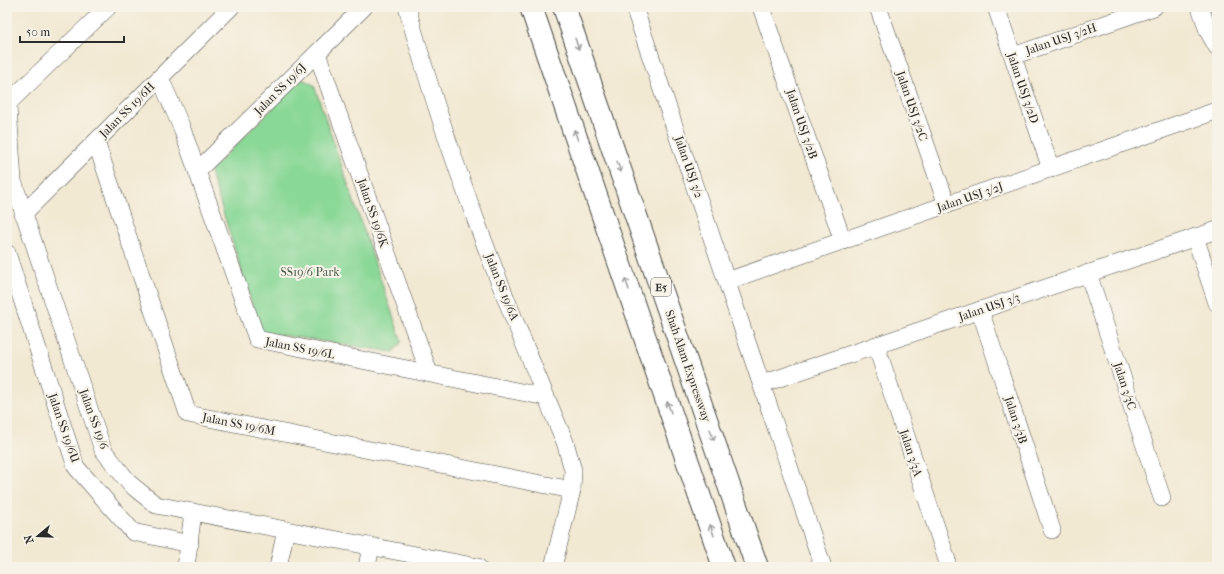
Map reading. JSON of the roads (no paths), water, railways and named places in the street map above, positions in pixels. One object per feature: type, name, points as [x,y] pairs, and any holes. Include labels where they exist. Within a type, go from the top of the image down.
[{"type":"highway","points":[[532,7],[724,567]]},
{"type":"highway","name":"Shah Alam Expressway","points":[[564,7],[757,567]]},
{"type":"street","points":[[7,97],[108,7]]},
{"type":"street","name":"Jalan SS 19/6H","points":[[23,214],[231,7]]},
{"type":"street","name":"Jalan SS 19/6J","points":[[197,171],[364,7]]},
{"type":"street","name":"Jalan SS 19/6A","points":[[407,7],[446,134],[484,243],[565,442],[573,470],[572,490],[554,567]]},
{"type":"street","name":"Jalan USJ 3/2","points":[[634,7],[762,384]]},
{"type":"street","name":"Jalan USJ 3/2B","points":[[761,7],[843,241]]},
{"type":"street","name":"Jalan USJ 3/2C","points":[[878,7],[947,205]]},
{"type":"street","name":"Jalan USJ 3/2D","points":[[996,7],[1051,169]]},
{"type":"street","name":"Jalan USJ 3/2H","points":[[1013,56],[1154,7]]},
{"type":"street","points":[[1200,7],[1208,31],[1217,47]]},
{"type":"street","name":"Jalan SS 19/6K","points":[[317,53],[429,373]]},
{"type":"street","name":"Jalan SS 19/6L","points":[[160,78],[181,126],[257,339],[546,397]]},
{"type":"street","name":"Jalan SS 19/6","points":[[7,97],[10,182],[23,214],[103,450],[130,484],[156,505],[371,546],[460,565],[478,567]]},
{"type":"street","name":"Jalan USJ 3/2J","points":[[727,281],[1213,112]]},
{"type":"street","name":"Jalan SS 19/6M","points":[[96,142],[188,414],[572,490]]},
{"type":"street","name":"Jalan USJ 3/3","points":[[762,384],[1217,230]]},
{"type":"street","points":[[1195,237],[1217,303]]},
{"type":"street","name":"Jalan SS 19/6U","points":[[7,253],[76,467],[133,532],[190,544]]},
{"type":"street","name":"Jalan 3/3C","points":[[1088,273],[1162,498]]},
{"type":"street","name":"Jalan 3/3B","points":[[980,310],[1052,530]]},
{"type":"street","name":"Jalan 3/3A","points":[[876,345],[947,560]]},
{"type":"street","points":[[762,384],[823,567]]},
{"type":"street","points":[[186,567],[193,512]]},
{"type":"street","points":[[278,567],[286,530]]},
{"type":"street","points":[[367,567],[371,546]]},
{"type":"park label","name":"SS19/6 Park","points":[[310,272]]}]
